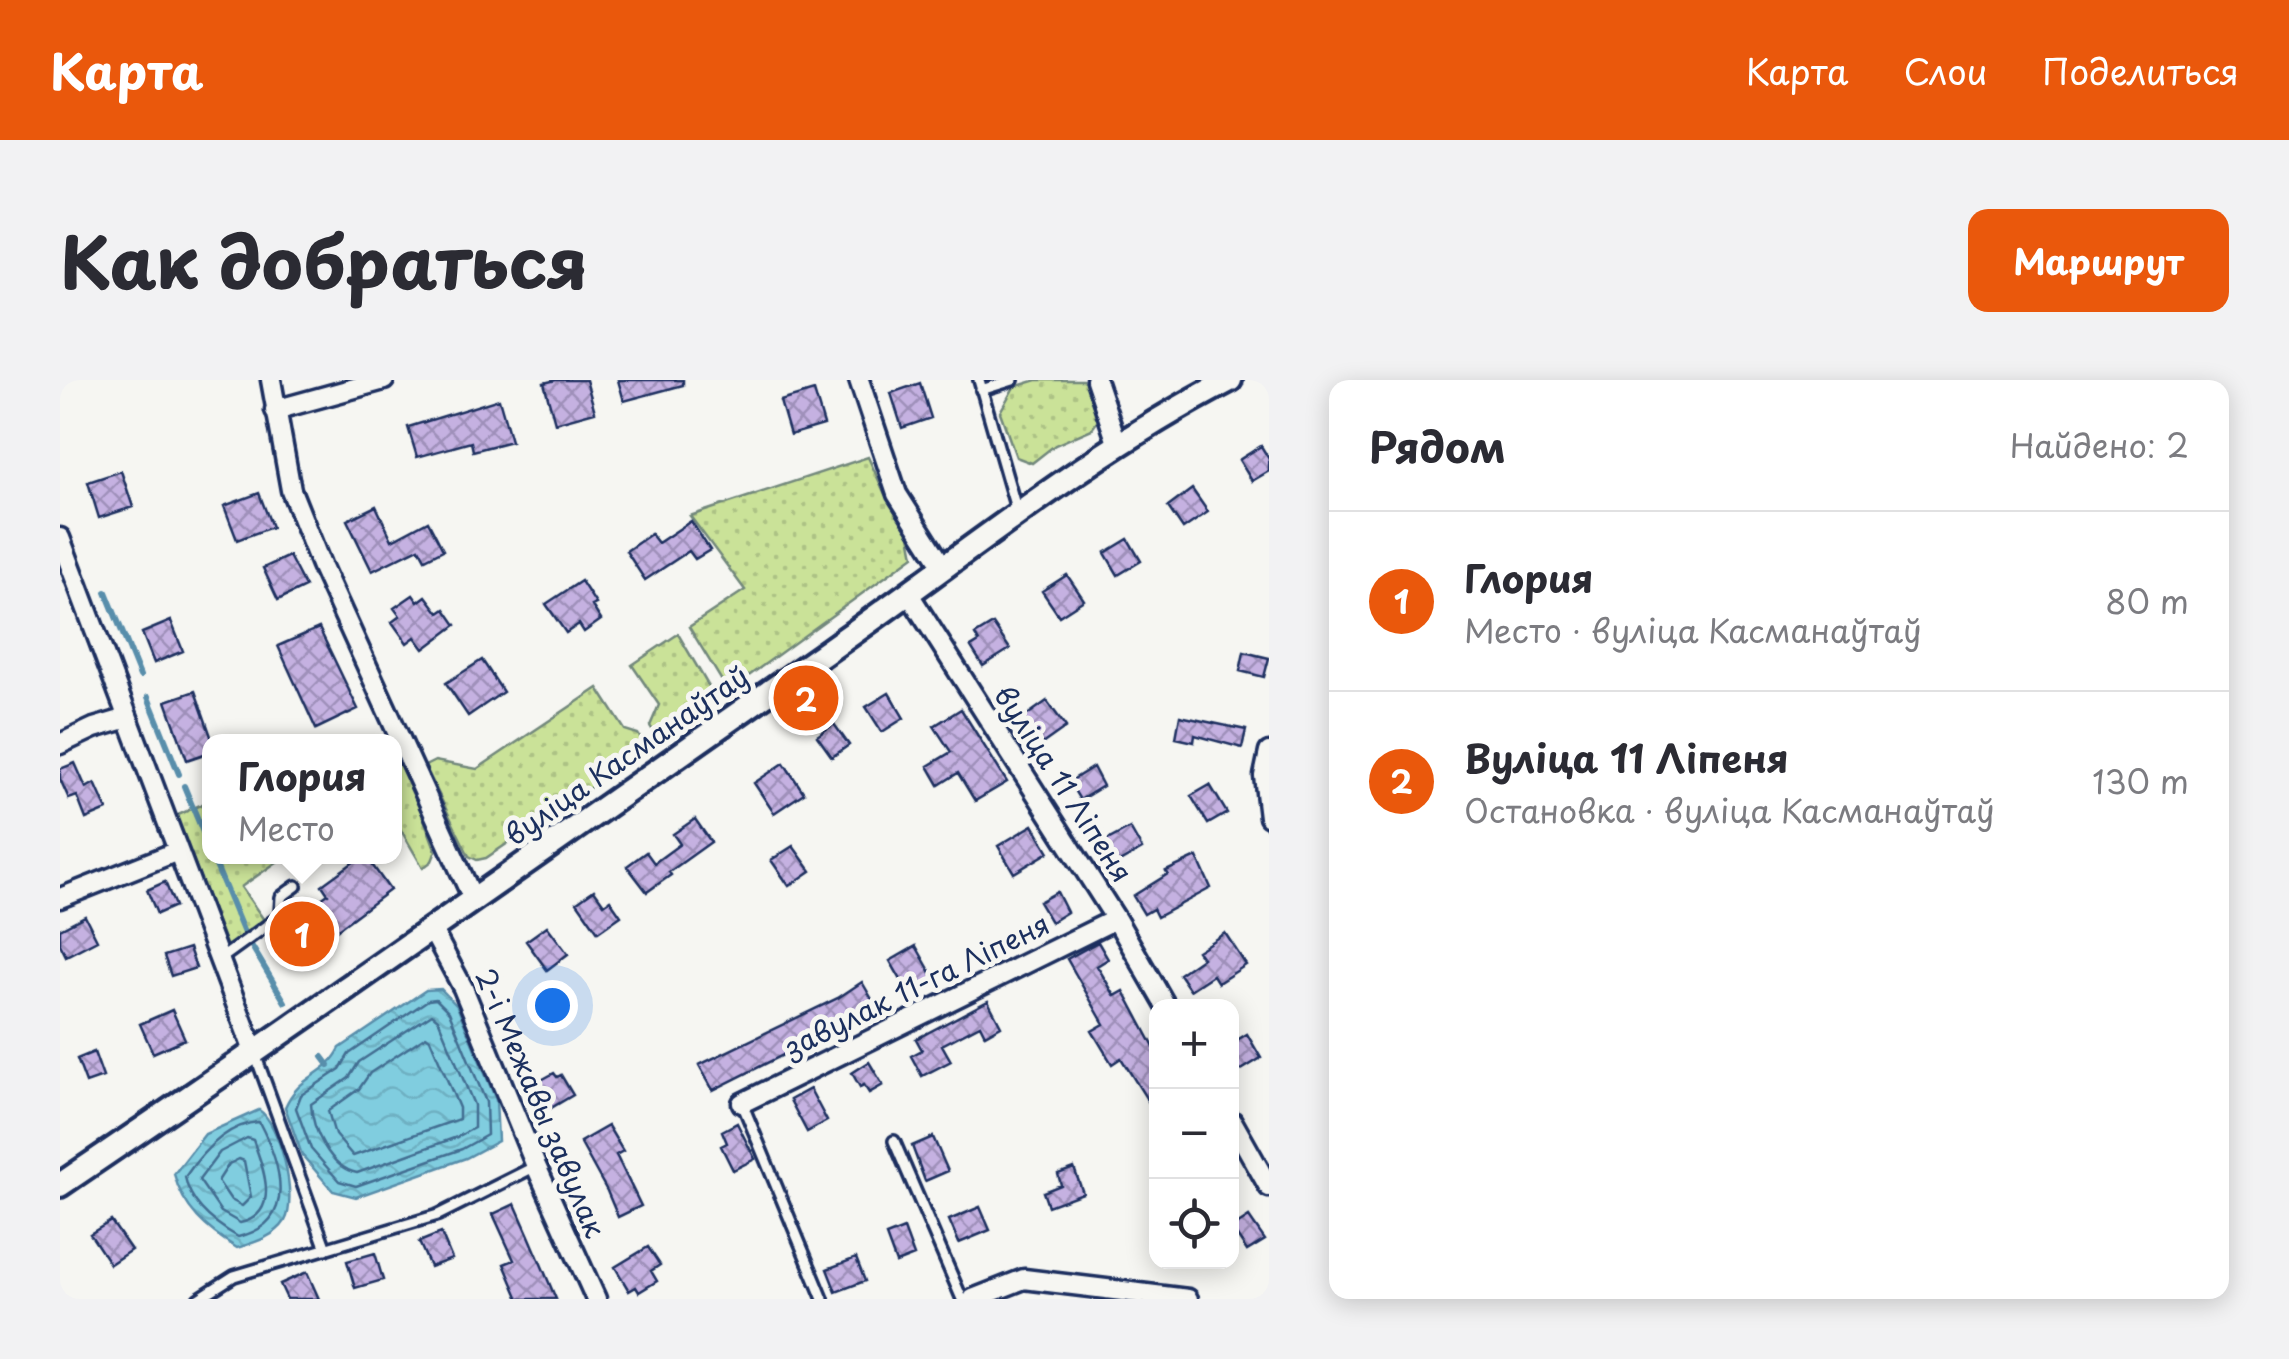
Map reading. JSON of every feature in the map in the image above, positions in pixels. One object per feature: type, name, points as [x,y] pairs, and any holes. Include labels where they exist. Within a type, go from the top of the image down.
[{"type":"main road","name":"вуліца Касманаўтаў","points":[[60,1184],[474,901],[1018,514],[1187,402],[1230,380]]},
{"type":"street","points":[[271,380],[291,490],[398,734]]},
{"type":"street","points":[[275,410],[384,380]]},
{"type":"street","points":[[858,380],[897,494],[944,568]]},
{"type":"street","points":[[1096,380],[1118,446]]},
{"type":"street","points":[[60,538],[255,1054]]},
{"type":"street","name":"вуліца 11 Ліпеня","points":[[909,594],[1116,919],[1162,999]]},
{"type":"street","points":[[60,744],[128,718]]},
{"type":"street","points":[[402,742],[474,901]]},
{"type":"street","points":[[1269,752],[1264,776],[1269,816]]},
{"type":"street","points":[[60,898],[178,851]]},
{"type":"street","name":"завулак 11-га Ліпеня","points":[[742,1103],[1116,919]]},
{"type":"street","name":"2-і Межавы завулак","points":[[432,930],[462,988],[596,1299]]},
{"type":"street","points":[[1239,1133],[1269,1187]]},
{"type":"street","points":[[972,1299],[1024,1278],[1188,1299]]},
{"type":"lane","points":[[1013,380],[980,385],[1018,514]]},
{"type":"lane","points":[[219,960],[280,916],[281,897],[296,886]]},
{"type":"lane","points":[[255,1054],[326,1249]]},
{"type":"lane","points":[[742,1103],[822,1299]]},
{"type":"lane","points":[[894,1141],[962,1299]]},
{"type":"lane","points":[[198,1299],[234,1276],[438,1216],[536,1166]]},
{"type":"green space","points":[[1037,380],[1088,383],[1099,419],[1092,429],[1055,445],[1032,463],[1016,457],[1000,412],[1014,387]]},
{"type":"green space","points":[[868,457],[885,494],[909,530],[914,556],[728,691],[689,627],[745,590],[690,516]]},
{"type":"green space","points":[[678,634],[716,699],[659,740],[650,726],[659,705],[632,665]]},
{"type":"green space","points":[[598,688],[625,730],[638,734],[647,749],[486,858],[477,860],[469,856],[425,766],[435,761],[477,769]]},
{"type":"green space","points":[[402,770],[436,851],[423,868],[402,832]]},
{"type":"green space","points":[[202,804],[202,864],[274,864],[241,887],[264,920],[227,947],[176,816]]},
{"type":"water","points":[[441,989],[457,1006],[496,1100],[498,1141],[466,1158],[356,1197],[333,1191],[302,1155],[285,1107],[298,1088],[327,1065],[340,1048],[426,990]]},
{"type":"water","points":[[259,1110],[274,1130],[285,1162],[288,1210],[276,1231],[237,1248],[198,1217],[183,1198],[174,1174],[205,1134]]},
{"type":"building","points":[[586,380],[595,412],[555,423],[544,383]]},
{"type":"building","points":[[618,380],[683,380],[683,385],[624,401]]},
{"type":"building","points":[[920,383],[931,418],[902,428],[891,393]]},
{"type":"building","points":[[814,391],[824,425],[790,435],[780,401]]},
{"type":"building","points":[[499,399],[511,441],[473,451],[471,442],[417,457],[408,427]]},
{"type":"building","points":[[1261,446],[1269,459],[1269,471],[1252,481],[1239,460]]},
{"type":"building","points":[[121,471],[133,507],[99,518],[88,482]]},
{"type":"building","points":[[1192,489],[1208,512],[1183,529],[1168,507]]},
{"type":"building","points":[[259,493],[272,527],[237,540],[224,506]]},
{"type":"building","points":[[376,506],[392,540],[428,521],[443,550],[425,559],[419,548],[372,571],[347,520]]},
{"type":"building","points":[[691,521],[710,550],[695,559],[689,551],[645,580],[626,551],[651,534],[658,543]]},
{"type":"building","points":[[1128,539],[1141,561],[1118,575],[1105,553]]},
{"type":"building","points":[[289,556],[305,587],[278,600],[263,568]]},
{"type":"building","points":[[1067,575],[1084,600],[1059,616],[1042,591]]},
{"type":"building","points":[[581,581],[601,620],[584,632],[579,624],[566,633],[546,604]]},
{"type":"building","points":[[413,595],[418,602],[426,596],[439,613],[445,609],[456,625],[424,649],[415,637],[407,643],[392,622],[400,616],[394,608]]},
{"type":"building","points":[[171,621],[183,651],[154,663],[142,633]]},
{"type":"building","points":[[993,624],[1010,649],[983,666],[971,647],[979,642],[975,635]]},
{"type":"building","points":[[319,628],[358,709],[316,729],[278,646]]},
{"type":"building","points":[[1244,652],[1269,658],[1264,677],[1240,671]]},
{"type":"building","points":[[482,660],[503,692],[468,716],[446,683]]},
{"type":"building","points":[[195,691],[210,734],[202,734],[202,755],[187,760],[166,701]]},
{"type":"building","points":[[889,693],[904,718],[882,732],[866,707]]},
{"type":"building","points":[[1047,701],[1066,727],[1042,744],[1023,718]]},
{"type":"building","points":[[961,709],[1007,782],[975,801],[958,773],[939,785],[928,766],[951,752],[934,726]]},
{"type":"building","points":[[1180,716],[1246,730],[1242,748],[1195,735],[1194,742],[1176,738]]},
{"type":"building","points":[[834,724],[849,745],[832,757],[817,736]]},
{"type":"building","points":[[75,763],[86,788],[95,783],[107,810],[86,819],[77,796],[69,799],[60,779],[60,769]]},
{"type":"building","points":[[784,763],[804,793],[774,813],[754,783]]},
{"type":"building","points":[[1093,767],[1103,786],[1080,800],[1069,782]]},
{"type":"building","points":[[1210,785],[1227,813],[1208,824],[1191,796]]},
{"type":"building","points":[[695,819],[711,842],[647,892],[627,866],[646,852],[654,863],[680,844],[673,834]]},
{"type":"building","points":[[1033,825],[1049,852],[1014,873],[998,846]]},
{"type":"building","points":[[1130,828],[1142,849],[1116,864],[1104,842]]},
{"type":"building","points":[[793,846],[811,871],[789,886],[771,860]]},
{"type":"building","points":[[1197,857],[1211,888],[1157,917],[1153,909],[1144,914],[1133,896],[1168,874],[1166,871]]},
{"type":"building","points":[[351,864],[372,864],[390,890],[299,958],[279,929],[328,894],[322,885]]},
{"type":"building","points":[[165,882],[175,906],[157,914],[147,890]]},
{"type":"building","points":[[594,890],[604,904],[610,900],[621,916],[598,932],[577,902]]},
{"type":"building","points":[[1057,892],[1067,912],[1051,922],[1039,902]]},
{"type":"building","points":[[85,916],[97,940],[66,956],[60,944],[60,929]]},
{"type":"building","points":[[547,926],[568,954],[547,970],[526,941]]},
{"type":"building","points":[[1225,933],[1246,965],[1218,983],[1213,975],[1190,990],[1179,974],[1202,958],[1197,951]]},
{"type":"building","points":[[1098,942],[1108,959],[1097,966],[1115,996],[1124,991],[1149,1038],[1149,1103],[1121,1058],[1112,1064],[1092,1031],[1104,1024],[1067,959]]},
{"type":"building","points":[[916,946],[934,978],[908,992],[890,961]]},
{"type":"building","points":[[189,948],[196,968],[171,976],[164,956]]},
{"type":"building","points":[[862,982],[877,1008],[713,1090],[699,1065],[838,998]]},
{"type":"building","points":[[988,1001],[1001,1026],[985,1035],[980,1025],[942,1045],[951,1061],[922,1076],[911,1056],[922,1050],[916,1039]]},
{"type":"building","points":[[172,1010],[185,1039],[153,1053],[140,1024]]},
{"type":"building","points":[[1247,1034],[1261,1058],[1239,1071],[1239,1039]]},
{"type":"building","points":[[94,1052],[103,1077],[86,1083],[77,1059]]},
{"type":"building","points":[[869,1062],[883,1085],[869,1093],[852,1073]]},
{"type":"building","points":[[554,1073],[557,1077],[561,1075],[573,1095],[546,1111],[527,1088]]},
{"type":"building","points":[[810,1089],[827,1121],[807,1132],[790,1100]]},
{"type":"building","points":[[737,1123],[755,1159],[733,1170],[721,1146],[727,1143],[722,1131]]},
{"type":"building","points":[[608,1126],[623,1151],[616,1155],[641,1206],[618,1217],[580,1142]]},
{"type":"building","points":[[933,1137],[948,1171],[925,1181],[912,1146]]},
{"type":"building","points":[[1074,1168],[1083,1193],[1048,1206],[1043,1192],[1061,1185],[1058,1174]]},
{"type":"building","points":[[515,1204],[556,1299],[519,1299],[504,1264],[514,1260],[493,1214]]},
{"type":"building","points":[[980,1207],[990,1230],[959,1243],[949,1220]]},
{"type":"building","points":[[1249,1217],[1265,1240],[1247,1251],[1239,1239],[1239,1223]]},
{"type":"building","points":[[111,1221],[131,1250],[110,1264],[90,1234]]},
{"type":"building","points":[[904,1229],[914,1256],[896,1263],[886,1236]]},
{"type":"building","points":[[441,1233],[452,1259],[430,1267],[419,1242]]},
{"type":"building","points":[[648,1247],[660,1265],[651,1271],[657,1281],[639,1292],[636,1287],[629,1291],[615,1267]]},
{"type":"building","points":[[375,1253],[383,1280],[355,1288],[347,1261]]},
{"type":"building","points":[[856,1258],[865,1281],[836,1292],[827,1269]]},
{"type":"building","points":[[307,1272],[319,1299],[287,1299],[280,1284]]},
{"type":"waterway","points":[[106,592],[140,676]]},
{"type":"waterway","points":[[148,697],[179,774]]},
{"type":"waterway","points":[[184,786],[202,830]]},
{"type":"waterway","points":[[215,864],[244,933]]},
{"type":"waterway","points":[[251,945],[285,1002]]},
{"type":"waterway","points":[[323,1057],[329,1065]]},
{"type":"place","name":"Вуліца 11 Ліпеня","points":[[806,698]]},
{"type":"place","name":"Глория","points":[[302,934]]}]
